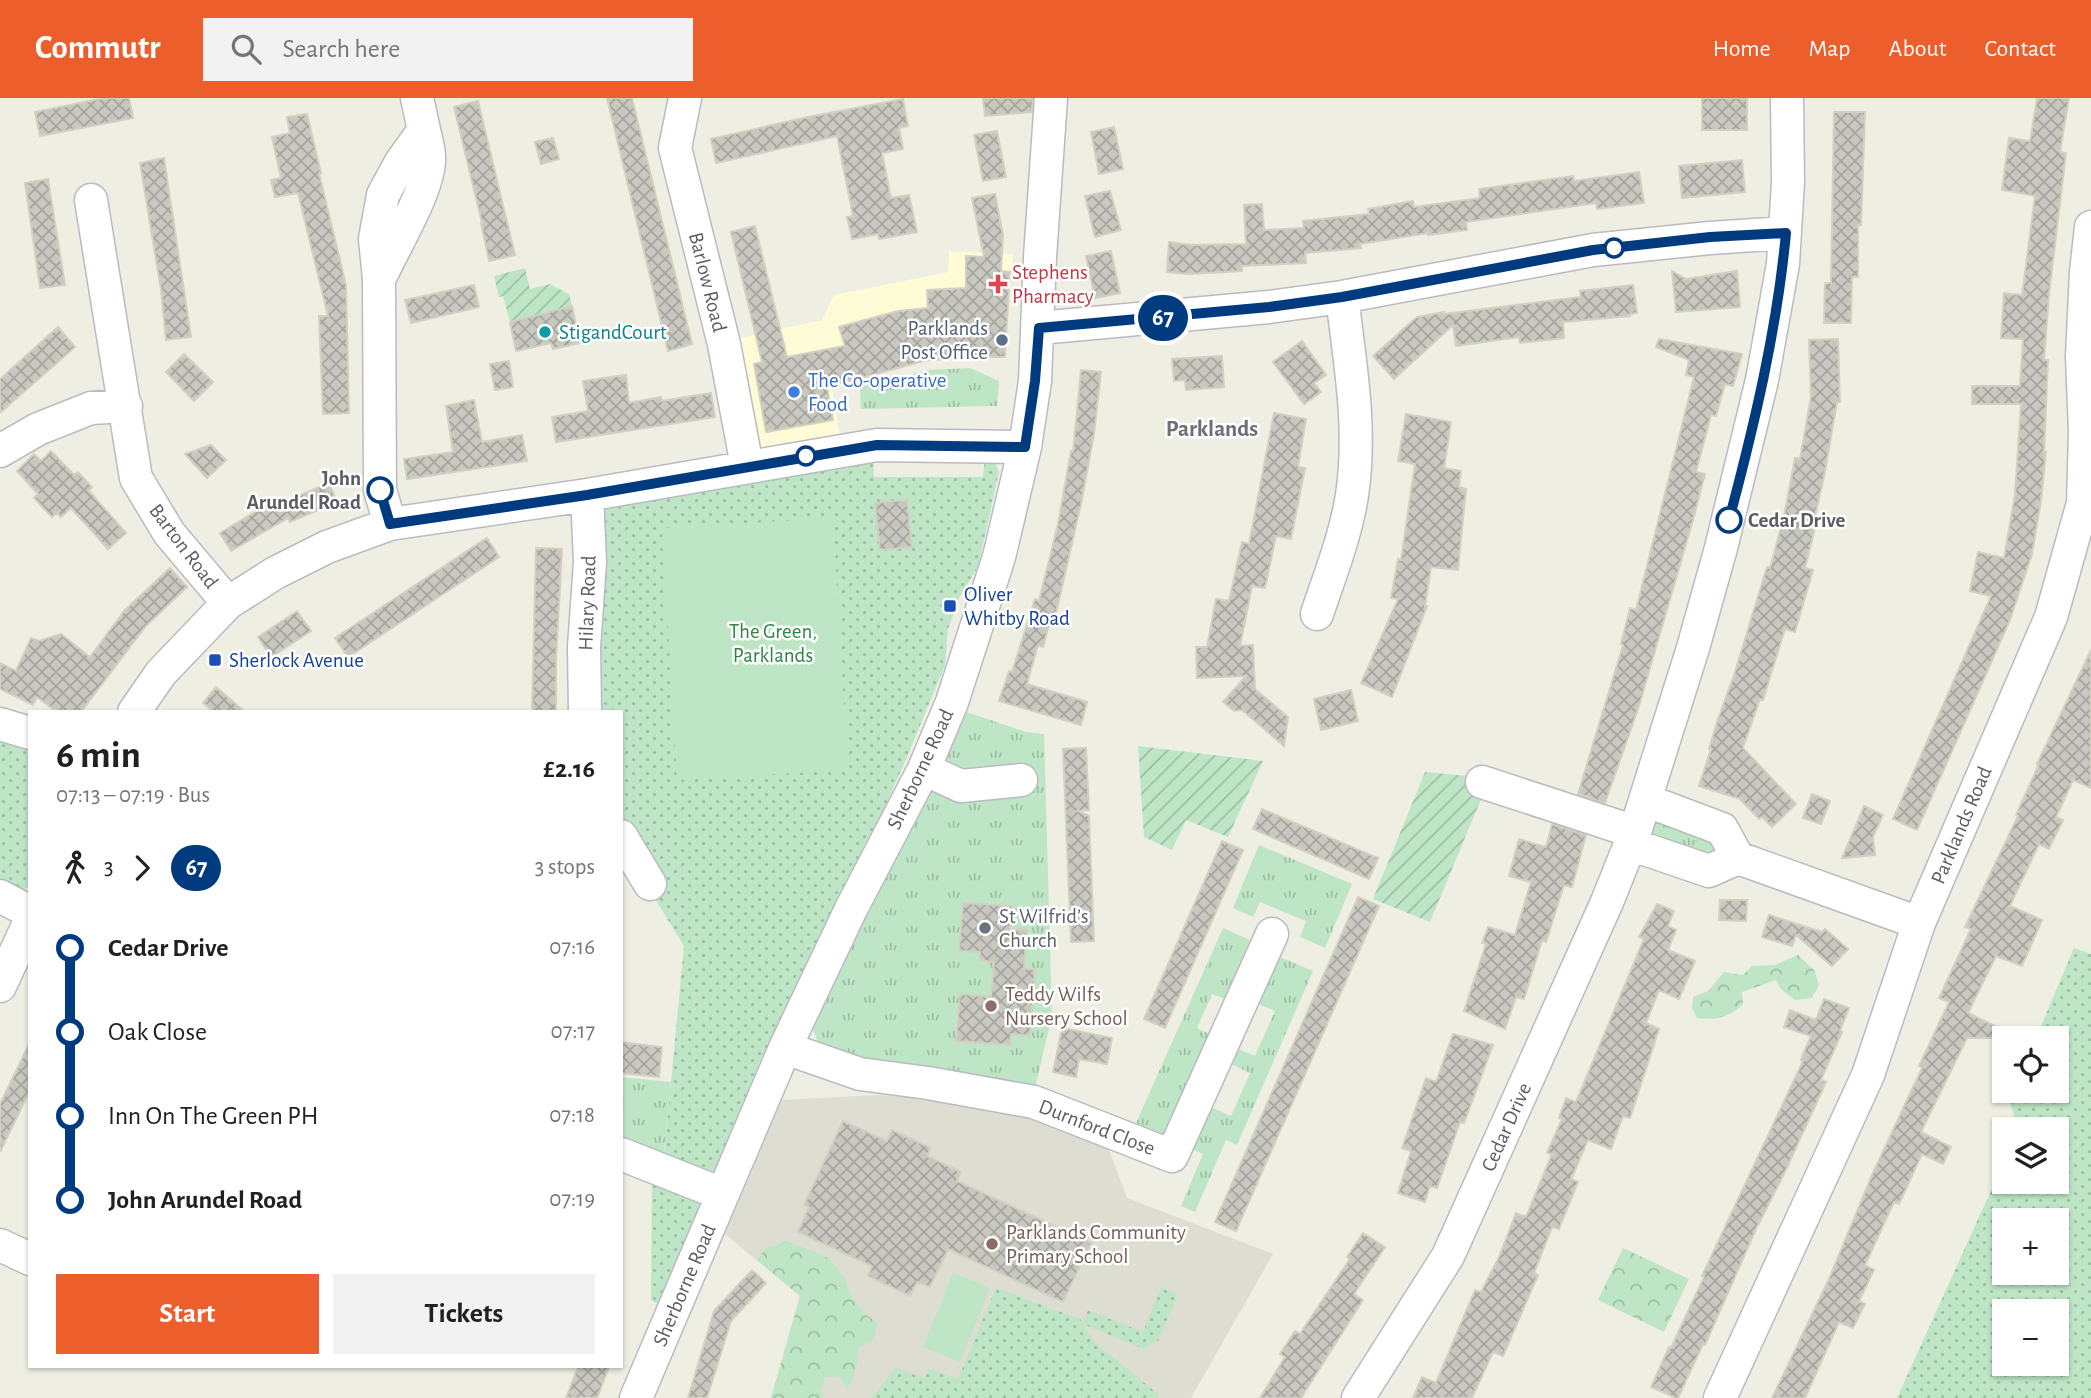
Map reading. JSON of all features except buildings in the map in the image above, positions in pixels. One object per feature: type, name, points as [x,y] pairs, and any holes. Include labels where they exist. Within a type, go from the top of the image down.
[{"type":"street","points":[[390,524],[380,490],[379,279],[375,239],[383,195],[401,162],[424,130],[417,98]]},
{"type":"street","name":"Barlow Road","points":[[685,98],[675,148],[724,344],[747,466]]},
{"type":"street","name":"Sherborne Road","points":[[636,1398],[785,1048],[851,909],[924,769],[952,702],[999,556],[1025,447],[1035,381],[1051,98]]},
{"type":"street","name":"Cedar Drive","points":[[1358,1398],[1448,1256],[1607,902],[1645,800],[1696,635],[1741,473],[1774,319],[1786,233],[1789,136],[1787,98]]},
{"type":"street","name":"Barton Road","points":[[91,200],[136,478],[169,533],[228,603]]},
{"type":"street","name":"Parklands Road","points":[[1720,1398],[1868,1074],[1919,923],[2051,617],[2083,503],[2088,436],[2082,357],[2091,227]]},
{"type":"street","points":[[1039,328],[1256,309],[1342,297],[1593,250],[1710,237],[1786,233]]},
{"type":"street","points":[[1317,614],[1343,534],[1352,497],[1356,458],[1357,425],[1342,297]]},
{"type":"street","points":[[0,451],[38,429],[91,408],[126,406]]},
{"type":"street","points":[[140,710],[161,673],[228,603],[275,573],[327,547],[390,524],[587,495],[877,445],[1025,447]]},
{"type":"street","name":"Hilary Road","points":[[585,710],[584,647],[590,562],[587,495]]},
{"type":"street","points":[[2063,577],[2091,552]]},
{"type":"street","points":[[0,724],[28,732]]},
{"type":"street","points":[[924,769],[961,786],[1021,780]]},
{"type":"street","points":[[1482,782],[1632,838],[1709,872],[1738,858]]},
{"type":"street","points":[[1645,800],[1722,829],[1738,858],[1919,923]]},
{"type":"street","points":[[623,839],[650,884]]},
{"type":"street","points":[[0,896],[28,911]]},
{"type":"street","points":[[0,986],[28,924]]},
{"type":"street","name":"Durnford Close","points":[[785,1048],[860,1074],[1034,1102],[1172,1156],[1272,934]]},
{"type":"street","points":[[623,1155],[722,1194]]},
{"type":"street","points":[[0,1245],[28,1258]]},
{"type":"shaded area","points":[[949,251],[1013,254],[1006,358],[926,362],[881,372],[832,389],[841,443],[757,458],[735,339],[822,320],[834,295],[948,272]]},
{"type":"shaded area","name":"Parklands Community Primary School","points":[[877,1095],[977,1102],[1066,1124],[1109,1150],[1127,1198],[1273,1254],[1191,1398],[771,1398],[800,1296],[725,1234],[782,1100]]},
{"type":"green space","points":[[525,268],[530,289],[550,284],[569,294],[572,306],[510,322],[503,296],[499,297],[494,276]]},
{"type":"green space","points":[[970,368],[999,381],[997,406],[861,409],[860,387],[928,370]]},
{"type":"green space","name":"The Green, Parklands","points":[[873,457],[874,477],[983,477],[985,457],[993,459],[999,472],[978,567],[959,598],[948,629],[945,665],[908,755],[662,1306],[651,1300],[652,1173],[662,1177],[684,946],[652,894],[664,882],[623,816],[623,710],[596,710],[597,504]]},
{"type":"green space","points":[[833,518],[848,770],[677,780],[662,528]]},
{"type":"green space","points":[[963,711],[1026,732],[1044,734],[1052,1016],[1035,1088],[841,1056],[820,1046],[811,1026]]},
{"type":"green space","points":[[0,742],[28,750],[28,888],[16,892],[0,885]]},
{"type":"green space","points":[[1138,746],[1263,761],[1228,837],[1186,820],[1172,850],[1144,837]]},
{"type":"green space","points":[[1425,772],[1468,776],[1466,785],[1484,792],[1430,922],[1373,899]]},
{"type":"green space","points":[[1654,811],[1718,834],[1730,854],[1708,864],[1644,841]]},
{"type":"green space","points":[[1259,845],[1352,884],[1325,948],[1300,937],[1306,921],[1260,902],[1253,917],[1233,908]]},
{"type":"green space","points":[[1223,928],[1261,945],[1235,1003],[1212,994],[1197,1028],[1218,1038],[1173,1139],[1136,1123]]},
{"type":"green space","points":[[2074,948],[2091,954],[2091,1398],[1897,1398],[1992,1188],[1992,1194],[2069,1194],[2069,1117],[2014,1117],[2010,1103],[2069,1103],[2069,1026],[2041,1026]]},
{"type":"green space","points":[[1275,955],[1313,971],[1237,1145],[1226,1140],[1195,1212],[1181,1206],[1203,1154],[1187,1147],[1206,1105],[1231,1116],[1250,1073],[1225,1061],[1231,1046],[1255,1056],[1275,1011],[1254,1002]]},
{"type":"green space","points":[[1798,955],[1814,970],[1819,985],[1812,998],[1795,1000],[1780,988],[1776,980],[1742,992],[1743,1004],[1727,1015],[1710,1019],[1697,1018],[1692,1008],[1693,997],[1708,991],[1724,972],[1743,975],[1752,966],[1775,965]]},
{"type":"green space","points":[[623,1077],[671,1082],[664,1153],[623,1137]]},
{"type":"green space","points":[[787,1241],[829,1258],[845,1278],[850,1294],[864,1313],[877,1323],[874,1340],[859,1347],[856,1370],[846,1390],[842,1377],[826,1377],[821,1389],[823,1398],[771,1398],[800,1296],[757,1260],[765,1249]]},
{"type":"green space","points":[[1623,1248],[1689,1279],[1664,1332],[1598,1300]]},
{"type":"green space","points":[[953,1273],[990,1288],[960,1362],[923,1347]]},
{"type":"green space","points":[[1161,1287],[1178,1295],[1159,1340],[1143,1349],[1083,1324],[1094,1342],[1158,1394],[1157,1398],[872,1398],[896,1367],[924,1379],[929,1369],[958,1379],[996,1288],[1080,1319],[1083,1323],[1088,1310],[1143,1332]]},
{"type":"bus line","name":"67","points":[[380,490],[390,524],[587,495],[877,445],[1025,447],[1035,381],[1039,328],[1269,307],[1342,297],[1593,250],[1710,237],[1786,233],[1774,319],[1729,520]]},
{"type":"place","name":"Stephens Pharmacy","points":[[998,284]]},
{"type":"place","name":"StigandCourt","points":[[545,332]]},
{"type":"place","name":"Parklands Post Office","points":[[1002,340]]},
{"type":"place","name":"The Co-operative Food","points":[[794,392]]},
{"type":"place","name":"John Arundel Road","points":[[380,490]]},
{"type":"place","name":"Cedar Drive","points":[[1729,520]]},
{"type":"place","name":"Oliver Whitby Road","points":[[950,606]]},
{"type":"place","name":"Sherlock Avenue","points":[[215,660]]},
{"type":"place","name":"St Wilfrid’s Church","points":[[985,928]]},
{"type":"place","name":"Teddy Wilfs Nursery School","points":[[991,1006]]},
{"type":"place","name":"Parklands Community Primary School","points":[[992,1244]]},
{"type":"district","name":"Parklands","points":[[1212,428]]}]
